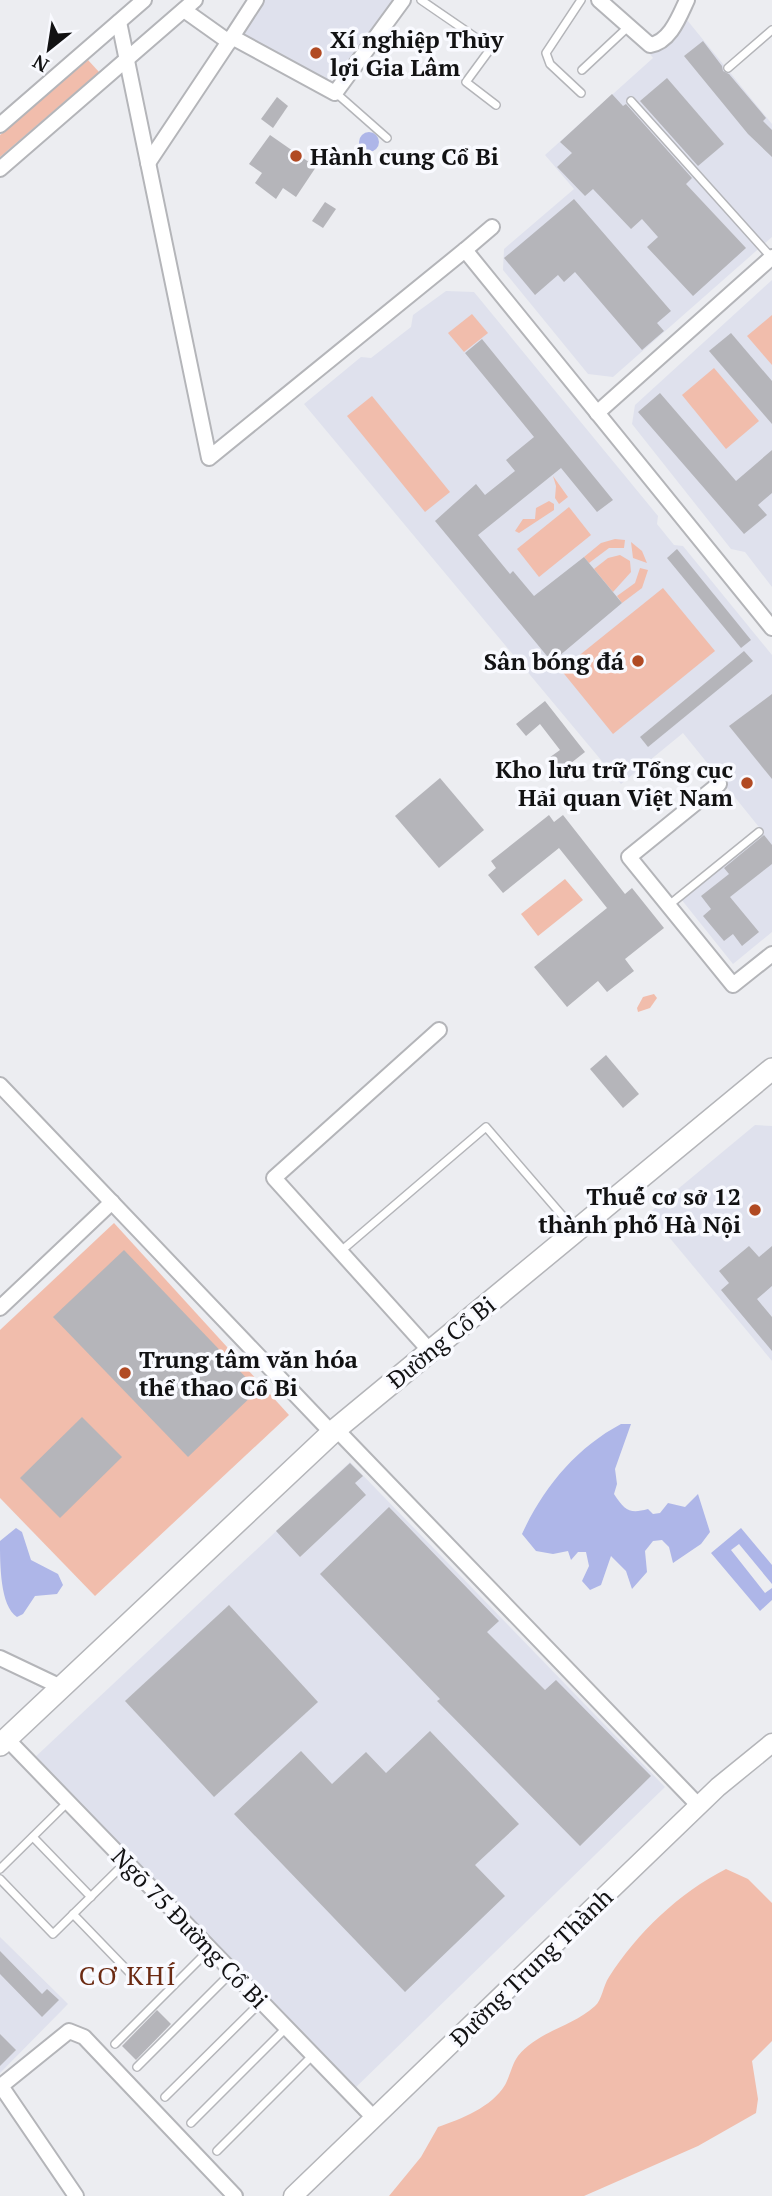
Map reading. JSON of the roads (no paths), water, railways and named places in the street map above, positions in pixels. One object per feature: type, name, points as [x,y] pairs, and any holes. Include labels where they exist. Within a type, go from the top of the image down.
[{"type":"main road","name":"Đường Cổ Bi","points":[[3,1742],[334,1431],[770,1074]]},
{"type":"street","points":[[3,116],[144,0]]},
{"type":"street","points":[[148,163],[256,0]]},
{"type":"street","points":[[0,169],[190,5],[230,40],[335,93],[403,0]]},
{"type":"street","points":[[599,0],[645,43],[655,44],[671,31],[687,0]]},
{"type":"street","points":[[119,22],[209,458],[492,227]]},
{"type":"street","points":[[464,250],[772,628]]},
{"type":"street","points":[[597,413],[772,258]]},
{"type":"street","points":[[719,784],[629,857],[733,985],[772,954]]},
{"type":"street","points":[[430,1351],[274,1178],[439,1030]]},
{"type":"street","points":[[0,1085],[699,1806]]},
{"type":"street","points":[[0,1308],[112,1202]]},
{"type":"street","points":[[0,1658],[61,1687]]},
{"type":"street","name":"Ngõ 75 Đường Cổ Bi","points":[[3,1742],[68,1802],[374,2118]]},
{"type":"street","name":"Đường Trung Thành","points":[[293,2196],[699,1806],[772,1742]]},
{"type":"street","points":[[76,2196],[1,2085],[69,2031],[84,2037],[235,2196]]},
{"type":"lane","points":[[421,0],[491,48],[466,82],[496,104]]},
{"type":"lane","points":[[581,0],[546,53],[550,64],[581,93]]},
{"type":"lane","points":[[582,70],[628,27]]},
{"type":"lane","points":[[728,68],[772,30]]},
{"type":"lane","points":[[335,93],[387,138]]},
{"type":"lane","points":[[631,101],[772,258]]},
{"type":"lane","points":[[668,905],[759,832]]},
{"type":"lane","points":[[340,1252],[486,1127],[576,1231]]},
{"type":"lane","points":[[0,1869],[68,1802]]},
{"type":"lane","points":[[33,1837],[91,1897]]},
{"type":"lane","points":[[0,1879],[53,1934],[126,1862]]},
{"type":"lane","points":[[74,1914],[129,1972]]},
{"type":"lane","points":[[115,2044],[210,1949]]},
{"type":"lane","points":[[137,2067],[232,1972]]},
{"type":"lane","points":[[165,2097],[261,2001]]},
{"type":"lane","points":[[191,2123],[287,2027]]},
{"type":"lane","points":[[217,2151],[313,2055]]},
{"type":"water","points":[[369,132],[376,135],[379,142],[376,149],[369,152],[362,149],[359,142],[362,135]]},
{"type":"water","points":[[621,1424],[631,1424],[615,1469],[617,1484],[614,1494],[621,1504],[628,1510],[648,1509],[653,1514],[660,1513],[668,1503],[685,1507],[698,1494],[710,1532],[701,1544],[673,1563],[669,1547],[662,1540],[653,1541],[645,1551],[647,1572],[632,1589],[626,1571],[611,1556],[601,1585],[590,1590],[582,1581],[589,1566],[586,1552],[578,1552],[571,1560],[568,1551],[553,1554],[536,1551],[522,1534],[540,1501],[562,1471],[590,1445]]},
{"type":"water","points":[[16,1528],[22,1532],[31,1560],[58,1574],[63,1585],[57,1594],[35,1596],[23,1614],[17,1617],[11,1612],[4,1594],[0,1550],[0,1541]]},
{"type":"water","points":[[741,1528],[772,1565],[772,1584],[739,1544],[731,1550],[765,1593],[772,1588],[772,1600],[760,1611],[711,1553]]},
{"type":"place","name":"Xí nghiệp Thủy lợi Gia Lâm","points":[[316,53]]},
{"type":"place","name":"Hành cung Cổ Bi","points":[[296,156]]},
{"type":"place","name":"Sân bóng đá","points":[[638,661]]},
{"type":"place","name":"Kho lưu trữ Tổng cục Hải quan Việt Nam","points":[[747,783]]},
{"type":"place","name":"Thuế cơ sở 12 thành phố Hà Nội","points":[[755,1210]]},
{"type":"place","name":"Trung tâm văn hóa thể thao Cổ Bi","points":[[125,1373]]},
{"type":"district","name":"CƠ KHÍ","points":[[128,1975]]}]
